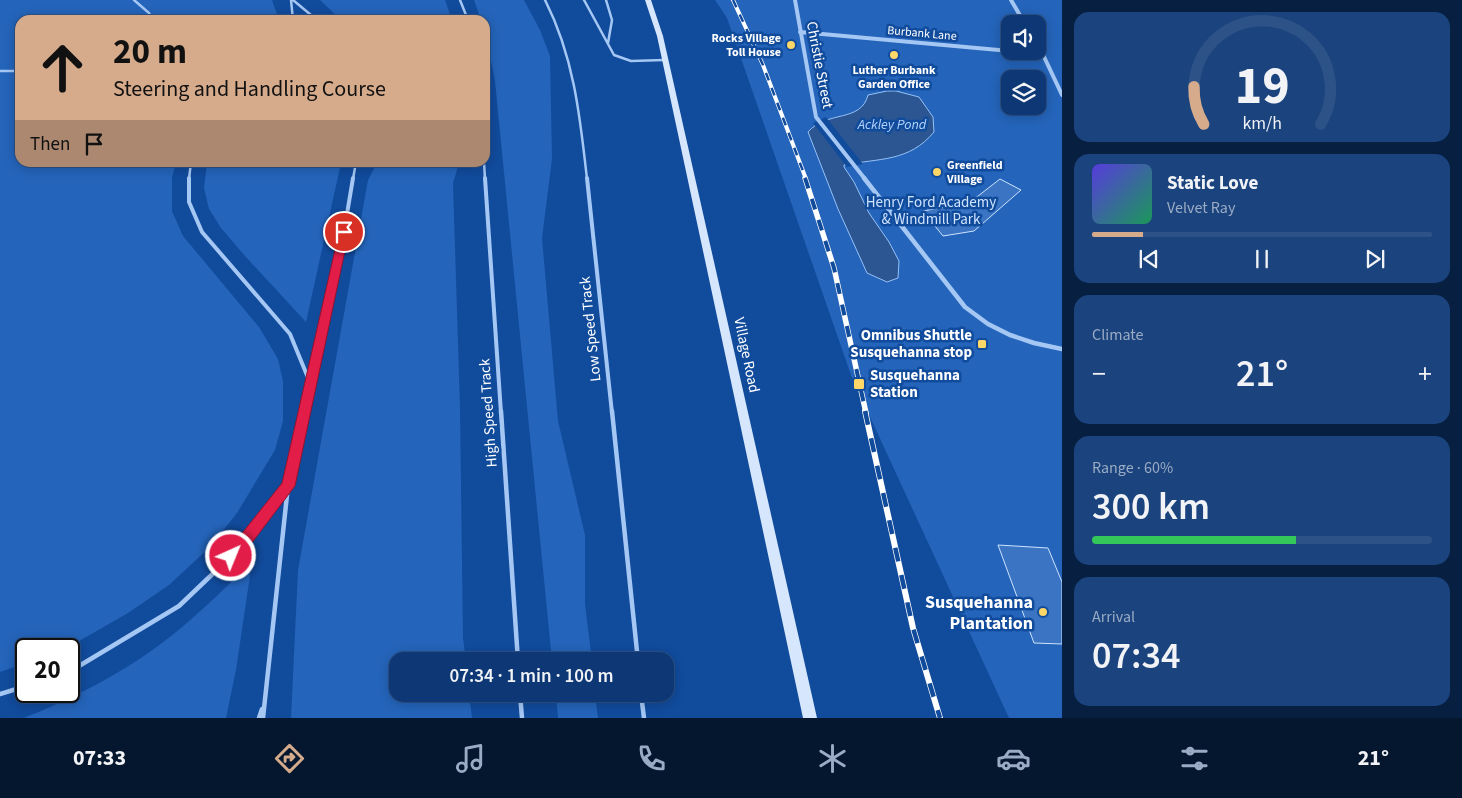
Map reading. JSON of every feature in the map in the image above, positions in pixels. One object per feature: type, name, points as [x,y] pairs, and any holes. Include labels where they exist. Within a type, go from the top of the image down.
[{"type":"street","name":"Village Road","points":[[648,0],[658,29],[810,718]]},
{"type":"street","name":"Christie Street","points":[[795,0],[816,117],[965,307],[988,326],[1018,339],[1062,349]]},
{"type":"street","points":[[1011,0],[1020,15]]},
{"type":"street","name":"Burbank Lane","points":[[800,32],[1001,50]]},
{"type":"street","points":[[1046,60],[1062,95]]},
{"type":"lane","points":[[134,0],[149,15]]},
{"type":"lane","points":[[292,0],[293,15]]},
{"type":"lane","points":[[292,0],[311,15]]},
{"type":"lane","points":[[460,0],[466,15]]},
{"type":"lane","name":"Low Speed Track","points":[[545,0],[557,22],[570,59],[579,104],[637,652]]},
{"type":"lane","points":[[584,0],[614,55],[629,61],[664,60]]},
{"type":"lane","points":[[606,0],[612,20],[608,43]]},
{"type":"lane","points":[[0,71],[15,71]]},
{"type":"lane","points":[[189,167],[189,202],[202,232],[258,294],[290,334],[311,385]]},
{"type":"lane","points":[[263,718],[288,486],[344,232],[355,167]]},
{"type":"lane","name":"High Speed Track","points":[[484,167],[517,652]]},
{"type":"lane","points":[[80,665],[179,606],[244,544],[288,486]]},
{"type":"lane","points":[[0,694],[15,689]]},
{"type":"lane","points":[[521,702],[522,718]]},
{"type":"lane","points":[[643,702],[644,718]]},
{"type":"lane","points":[[259,718],[263,704]]},
{"type":"green space","points":[[0,0],[272,0],[277,15],[15,15],[15,167],[175,167],[172,177],[172,211],[183,236],[259,327],[278,359],[283,381],[283,421],[275,450],[237,513],[210,547],[169,585],[128,613],[80,641],[80,638],[15,638],[15,667],[0,672]]},
{"type":"green space","points":[[320,0],[445,0],[450,15],[336,15]]},
{"type":"green space","points":[[474,0],[524,0],[540,30],[550,56],[552,159],[542,238],[558,421],[585,535],[585,604],[591,652],[551,652],[495,81],[490,57],[490,15],[479,15]]},
{"type":"green space","name":"Henry Ford Academy & Windmill Park","points":[[715,0],[1062,0],[1062,718],[1009,718],[852,378],[727,18]]},
{"type":"green space","points":[[207,167],[340,167],[306,322],[221,228],[209,209],[204,188]]},
{"type":"green space","points":[[375,167],[458,167],[453,183],[465,652],[389,652],[389,702],[470,702],[472,718],[291,718],[298,570],[368,180]]},
{"type":"green space","points":[[252,562],[236,670],[226,718],[24,718],[59,703],[80,703],[80,692],[142,657],[171,636]]},
{"type":"green space","points":[[557,702],[596,702],[598,718],[558,718]]},
{"type":"water","name":"Ackley Pond","points":[[896,91],[919,97],[933,117],[934,132],[924,142],[904,154],[844,165],[869,213],[889,242],[899,261],[898,278],[887,282],[867,273],[838,209],[808,132],[824,121],[858,110],[864,104],[868,95]]},
{"type":"pier","points":[[826,117],[863,164],[847,167],[813,123]]},
{"type":"building","points":[[1000,179],[1021,190],[974,231],[943,236],[923,211],[969,203]]},
{"type":"building","name":"Susquehanna Plantation","points":[[998,545],[1048,548],[1062,582],[1062,644],[1034,643]]},
{"type":"railway","points":[[733,0],[763,65],[806,179]]},
{"type":"railway","points":[[805,178],[834,268],[866,413]]},
{"type":"railway","points":[[865,411],[913,628],[940,718]]},
{"type":"place","name":"Rocks Village Toll House","points":[[791,45]]},
{"type":"place","name":"Luther Burbank Garden Office","points":[[894,55]]},
{"type":"place","name":"Greenfield Village","points":[[937,172]]},
{"type":"place","name":"Omnibus Shuttle Susquehanna stop","points":[[982,344]]},
{"type":"place","name":"Susquehanna Station","points":[[859,384]]},
{"type":"place","name":"Susquehanna Plantation","points":[[1043,612]]},
{"type":"route","points":[[231,556],[244,544],[288,486],[344,232]]}]
